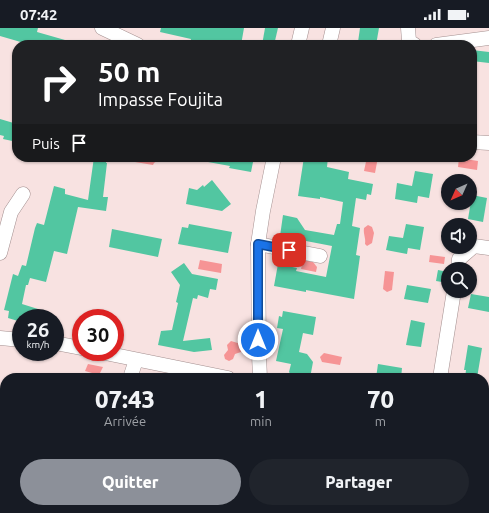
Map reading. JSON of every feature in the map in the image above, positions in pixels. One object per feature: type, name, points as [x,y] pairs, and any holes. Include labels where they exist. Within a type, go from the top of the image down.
[{"type":"street","points":[[102,28],[127,40]]},
{"type":"street","points":[[300,40],[302,28]]},
{"type":"street","points":[[330,40],[333,28]]},
{"type":"street","points":[[408,28],[409,40]]},
{"type":"street","points":[[474,40],[489,38]]},
{"type":"street","points":[[477,142],[489,143]]},
{"type":"street","points":[[260,373],[258,244],[273,162]]},
{"type":"street","points":[[0,253],[11,212],[23,194]]},
{"type":"street","points":[[258,244],[320,256]]},
{"type":"street","points":[[459,262],[459,259],[474,246],[489,248]]},
{"type":"street","points":[[441,373],[453,298]]},
{"type":"street","points":[[0,338],[12,339]]},
{"type":"street","points":[[124,357],[202,373]]},
{"type":"street","points":[[132,373],[136,360]]},
{"type":"shaded area","points":[[478,161],[477,170],[458,167],[459,162]]},
{"type":"shaded area","points":[[135,162],[156,162],[153,165]]},
{"type":"shaded area","points":[[366,162],[377,162],[375,173],[364,171]]},
{"type":"shaded area","points":[[368,225],[372,227],[374,233],[372,243],[367,246],[365,244],[364,228]]},
{"type":"shaded area","points":[[430,255],[445,257],[444,262],[441,262],[441,264],[429,262]]},
{"type":"shaded area","points":[[200,260],[222,264],[221,273],[198,269]]},
{"type":"shaded area","points":[[303,260],[313,262],[317,267],[316,272],[301,269]]},
{"type":"shaded area","points":[[385,271],[394,272],[392,290],[387,292],[383,289]]},
{"type":"shaded area","points":[[231,341],[241,344],[241,352],[235,354],[233,359],[229,361],[225,359],[224,355],[228,350],[227,345]]},
{"type":"shaded area","points":[[324,353],[342,357],[340,365],[322,362],[320,357]]},
{"type":"shaded area","points":[[88,364],[103,367],[100,373],[85,371]]},
{"type":"building","points":[[0,28],[38,28],[37,32],[65,40],[14,40],[0,36]]},
{"type":"building","points":[[161,28],[244,28],[242,40],[191,40],[160,32]]},
{"type":"building","points":[[265,28],[278,28],[275,40],[263,40]]},
{"type":"building","points":[[360,28],[379,28],[377,40],[358,40]]},
{"type":"building","points":[[477,51],[489,52],[489,63],[477,62]]},
{"type":"building","points":[[0,119],[12,123],[12,141],[3,139],[4,136],[0,135]]},
{"type":"building","points":[[93,162],[107,163],[103,197],[108,197],[106,211],[78,207],[67,254],[54,251],[46,282],[30,278],[28,285],[26,285],[22,304],[38,309],[12,309],[12,319],[8,318],[9,311],[4,310],[13,274],[18,276],[22,265],[26,266],[35,228],[37,223],[44,225],[54,186],[65,189],[65,194],[88,200]]},
{"type":"building","points":[[208,162],[253,162],[251,172],[229,168],[230,166]]},
{"type":"building","points":[[303,162],[328,162],[327,167],[349,172],[348,179],[373,184],[371,195],[367,194],[366,200],[356,198],[352,226],[360,228],[356,255],[360,256],[354,299],[274,286],[278,264],[297,268],[296,271],[326,277],[332,246],[280,236],[283,215],[297,218],[305,230],[334,235],[337,224],[340,224],[343,202],[320,197],[320,199],[298,196]]},
{"type":"building","points":[[415,171],[433,174],[429,198],[418,196],[417,203],[395,199],[397,183],[412,186]]},
{"type":"building","points":[[212,180],[231,204],[222,211],[186,204],[189,188],[197,190],[203,185],[204,187]]},
{"type":"building","points":[[477,196],[487,198],[483,222],[477,221],[477,218],[468,218],[470,210],[477,210]]},
{"type":"building","points":[[189,224],[232,232],[228,253],[178,244],[182,227],[188,228]]},
{"type":"building","points":[[406,224],[424,227],[420,250],[408,248],[407,254],[386,250],[389,236],[403,238]]},
{"type":"building","points":[[112,229],[162,239],[158,257],[109,247]]},
{"type":"building","points":[[184,263],[192,274],[218,279],[216,290],[210,289],[208,298],[198,295],[197,299],[193,298],[183,341],[210,338],[212,350],[194,352],[158,345],[161,331],[172,330],[178,303],[176,302],[180,285],[171,272]]},
{"type":"building","points":[[438,270],[441,271],[441,282],[436,281]]},
{"type":"building","points":[[407,285],[431,289],[428,303],[404,299]]},
{"type":"building","points":[[477,295],[489,297],[489,312],[468,308],[470,298],[477,298]]},
{"type":"building","points":[[283,311],[316,317],[313,335],[303,333],[299,352],[307,354],[313,362],[311,373],[290,373],[291,364],[276,361],[283,329],[277,328],[279,316],[282,317]]},
{"type":"building","points":[[411,320],[425,323],[421,347],[406,345]]},
{"type":"building","points":[[468,345],[482,348],[478,373],[466,373],[466,370],[464,370]]},
{"type":"building","points":[[378,364],[402,368],[402,373],[377,373]]},
{"type":"route","points":[[258,340],[258,244],[289,250]]}]
